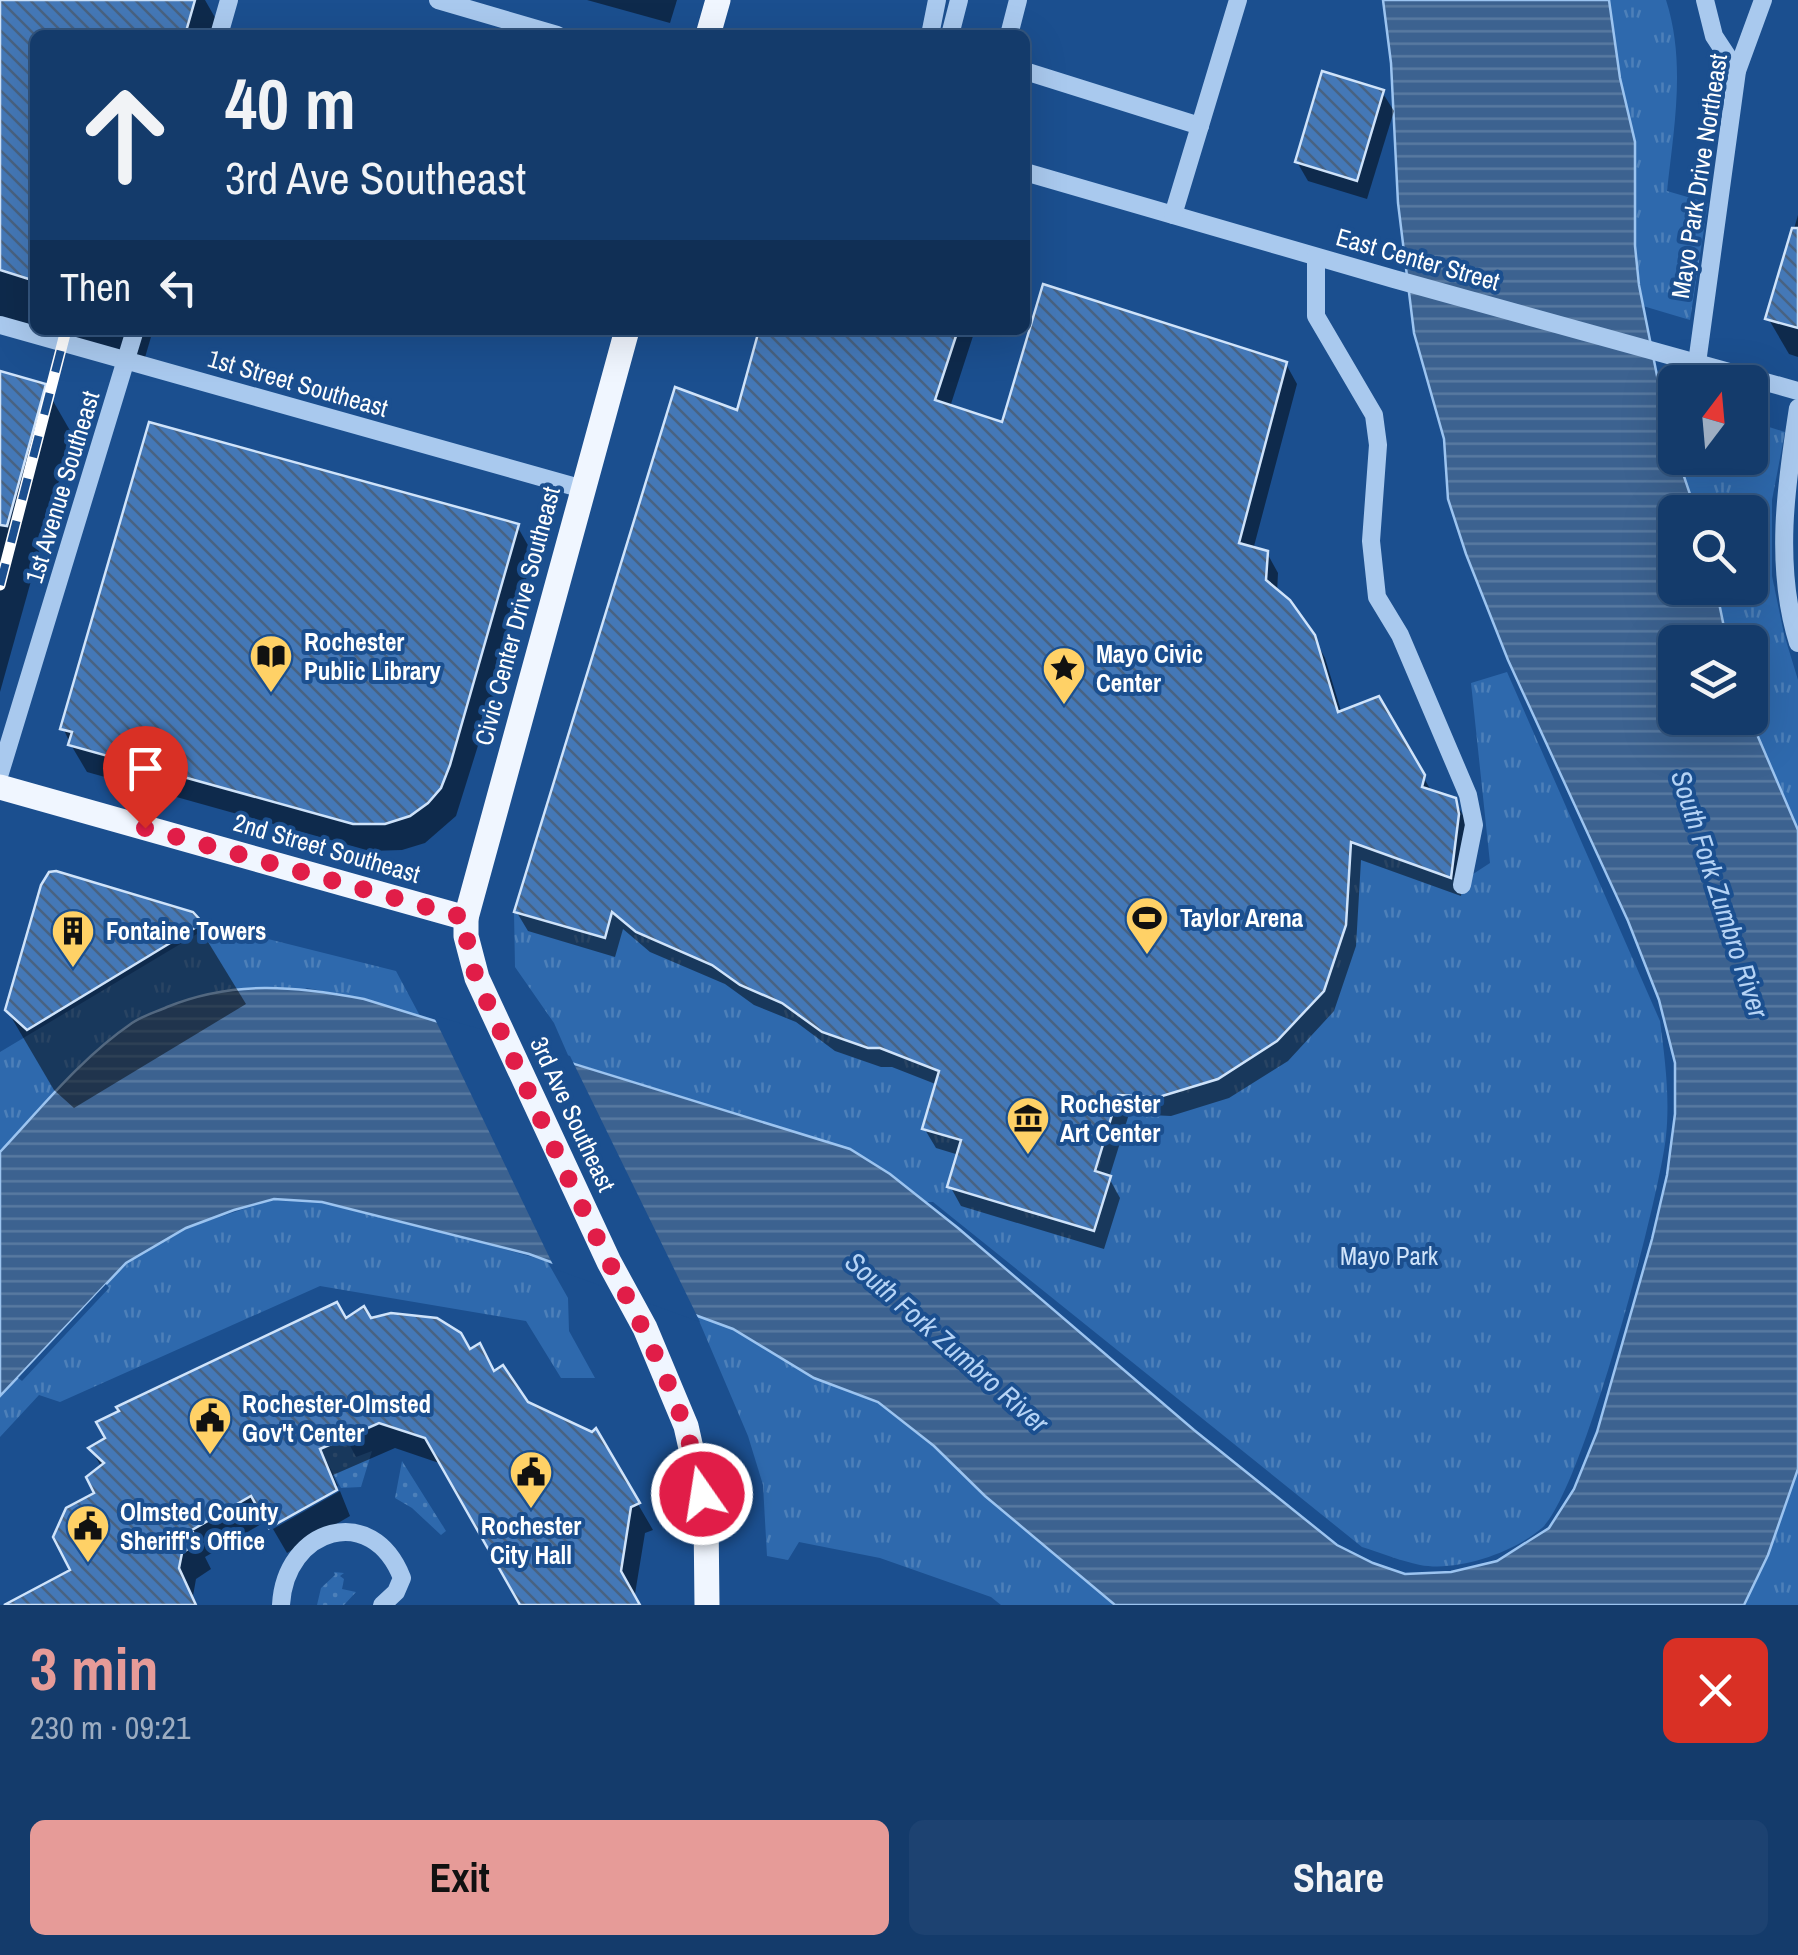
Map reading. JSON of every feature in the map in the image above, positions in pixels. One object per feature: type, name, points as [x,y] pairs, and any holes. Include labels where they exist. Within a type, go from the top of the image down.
[{"type":"main road","points":[[709,30],[718,0]]},
{"type":"main road","name":"Civic Center Drive Southeast","points":[[466,918],[625,335]]},
{"type":"main road","name":"2nd Street Southeast","points":[[0,787],[466,918]]},
{"type":"main road","name":"3rd Ave Southeast","points":[[466,918],[476,978],[609,1262],[645,1328],[686,1426],[706,1515],[707,1605]]},
{"type":"street","points":[[220,30],[228,0]]},
{"type":"street","points":[[438,0],[540,30]]},
{"type":"street","points":[[931,30],[937,0]]},
{"type":"street","points":[[951,30],[959,0]]},
{"type":"street","points":[[1009,30],[1018,0]]},
{"type":"street","points":[[1173,215],[1238,0]]},
{"type":"street","points":[[1705,0],[1714,36],[1737,71]]},
{"type":"street","name":"Mayo Park Drive Northeast","points":[[1697,362],[1737,71],[1763,0]]},
{"type":"street","points":[[1030,74],[1200,126]]},
{"type":"street","name":"East Center Street","points":[[1030,173],[1798,390]]},
{"type":"street","points":[[1316,257],[1316,316],[1374,415],[1378,446],[1371,541],[1377,597],[1400,635],[1468,796],[1474,825],[1462,886]]},
{"type":"street","name":"1st Street Southeast","points":[[0,325],[30,333]]},
{"type":"street","name":"1st Street Southeast","points":[[36,335],[583,489]]},
{"type":"street","name":"1st Avenue Southeast","points":[[0,773],[134,335]]},
{"type":"street","points":[[1798,408],[1784,519],[1785,574],[1798,643]]},
{"type":"street","points":[[282,1605],[282,1588],[291,1565],[306,1547],[326,1535],[343,1532],[366,1536],[387,1549],[396,1562],[402,1578],[396,1592],[382,1605]]},
{"type":"green space","points":[[1609,0],[1666,0],[1672,23],[1677,95],[1667,191],[1708,203],[1690,320],[1643,306],[1635,246],[1635,142],[1620,78]]},
{"type":"green space","points":[[1768,427],[1785,432],[1772,500],[1772,576],[1798,680],[1798,830],[1757,735],[1768,735],[1768,625],[1724,625],[1719,605],[1768,605],[1768,495],[1690,495],[1684,475],[1768,475]]},
{"type":"green space","name":"Mayo Park","points":[[1507,672],[1660,1021],[1667,1122],[1650,1218],[1617,1341],[1559,1503],[1542,1528],[1530,1537],[1501,1553],[1468,1563],[1413,1563],[1362,1547],[933,1202],[925,1202],[890,1173],[850,1149],[571,1062],[554,1023],[515,967],[514,912],[604,938],[612,912],[636,932],[712,965],[740,985],[782,1003],[822,1032],[940,1068],[922,1128],[961,1140],[947,1187],[1093,1231],[1110,1176],[1095,1171],[1118,1095],[1159,1097],[1218,1079],[1277,1041],[1324,991],[1346,925],[1351,842],[1451,878],[1467,878],[1490,863],[1471,683]]},
{"type":"green space","points":[[212,925],[396,971],[420,1016],[364,999],[307,988],[0,1152],[0,1052]]},
{"type":"green space","points":[[274,1199],[322,1202],[373,1213],[547,1261],[568,1298],[569,1331],[595,1378],[561,1378],[526,1321],[320,1286],[60,1402],[39,1395],[0,1437],[0,1396],[126,1263],[186,1228]]},
{"type":"green space","points":[[697,1316],[733,1329],[814,1378],[878,1402],[934,1446],[985,1496],[1115,1605],[1001,1605],[991,1597],[880,1558],[799,1542],[788,1560],[767,1556],[763,1485],[748,1436]]},
{"type":"green space","points":[[346,1438],[356,1457],[372,1451],[361,1487],[341,1488],[320,1449]]},
{"type":"green space","points":[[402,1461],[446,1531],[441,1535],[395,1498]]},
{"type":"green space","points":[[1798,1469],[1798,1605],[1744,1605],[1768,1555]]},
{"type":"green space","points":[[334,1572],[344,1573],[340,1576],[344,1579],[342,1589],[356,1592],[344,1605],[317,1605],[321,1588]]},
{"type":"water","name":"South Fork Zumbro River","points":[[1383,0],[1609,0],[1620,78],[1635,142],[1635,246],[1658,381],[1658,475],[1684,475],[1690,495],[1658,495],[1658,605],[1719,605],[1724,625],[1658,625],[1658,735],[1757,735],[1798,830],[1798,1469],[1768,1555],[1744,1605],[1115,1605],[985,1496],[934,1446],[878,1402],[814,1378],[733,1329],[529,1254],[322,1202],[274,1199],[234,1210],[186,1228],[126,1263],[0,1396],[0,1152],[79,1067],[136,1021],[192,998],[216,993],[265,988],[314,991],[364,999],[850,1149],[890,1174],[958,1228],[1194,1430],[1337,1545],[1373,1563],[1405,1574],[1451,1572],[1497,1561],[1549,1528],[1574,1489],[1597,1432],[1652,1239],[1667,1175],[1675,1114],[1675,1063],[1659,1000],[1628,921],[1508,660],[1448,499],[1444,439],[1414,333],[1398,203],[1391,63]]},
{"type":"pier","points":[[433,1015],[570,1056],[700,1322],[555,1269]]},
{"type":"pier","points":[[106,1284],[109,1288],[22,1381],[18,1378]]},
{"type":"building","points":[[0,0],[195,0],[186,30],[30,30],[30,279],[0,270]]},
{"type":"building","points":[[1322,71],[1384,90],[1357,181],[1295,162]]},
{"type":"building","points":[[1792,228],[1798,228],[1798,328],[1765,319]]},
{"type":"building","name":"Mayo Civic Center","points":[[1043,284],[1287,362],[1239,543],[1268,551],[1266,580],[1290,600],[1315,635],[1338,712],[1379,696],[1425,775],[1422,787],[1456,798],[1459,814],[1451,878],[1351,842],[1346,925],[1324,991],[1277,1041],[1218,1079],[1159,1097],[1118,1095],[1095,1171],[1111,1176],[1094,1231],[947,1187],[961,1140],[922,1129],[939,1071],[880,1048],[868,1048],[822,1032],[782,1003],[740,985],[712,965],[636,932],[612,912],[605,938],[514,912],[675,387],[737,410],[758,335],[956,335],[935,400],[1002,422]]},
{"type":"building","points":[[0,371],[46,384],[7,526],[0,525]]},
{"type":"building","points":[[149,422],[519,524],[450,765],[441,788],[410,816],[385,824],[353,824],[68,745],[72,732],[60,729]]},
{"type":"building","name":"Fontaine Towers","points":[[49,872],[193,912],[203,923],[27,1030],[5,1010],[41,885]]},
{"type":"building","name":"Rochester-Olmsted Gov't Center","points":[[337,1302],[346,1318],[364,1306],[371,1318],[391,1313],[437,1318],[461,1333],[470,1349],[480,1343],[494,1371],[503,1365],[528,1402],[592,1432],[596,1428],[640,1503],[631,1507],[621,1571],[640,1605],[520,1605],[425,1438],[379,1423],[320,1449],[337,1490],[269,1528],[251,1496],[192,1530],[198,1542],[182,1553],[179,1568],[196,1605],[4,1605],[70,1570],[53,1537],[66,1508],[94,1493],[86,1477],[104,1463],[88,1448],[105,1438],[96,1422],[119,1411],[116,1407]]},
{"type":"railway","points":[[0,585],[65,335]]},
{"type":"place","name":"Rochester Public Library","points":[[271,694]]},
{"type":"place","name":"Mayo Civic Center","points":[[1064,706]]},
{"type":"place","name":"Taylor Arena","points":[[1147,956]]},
{"type":"place","name":"Fontaine Towers","points":[[73,969]]},
{"type":"place","name":"Rochester Art Center","points":[[1028,1156]]},
{"type":"place","name":"Rochester-Olmsted Gov't Center","points":[[210,1456]]},
{"type":"place","name":"Rochester City Hall","points":[[531,1510]]},
{"type":"place","name":"Olmsted County Sheriff's Office","points":[[88,1564]]},
{"type":"route","points":[[145,828],[466,918],[476,978],[609,1262],[645,1328],[686,1426],[702,1494]]}]
